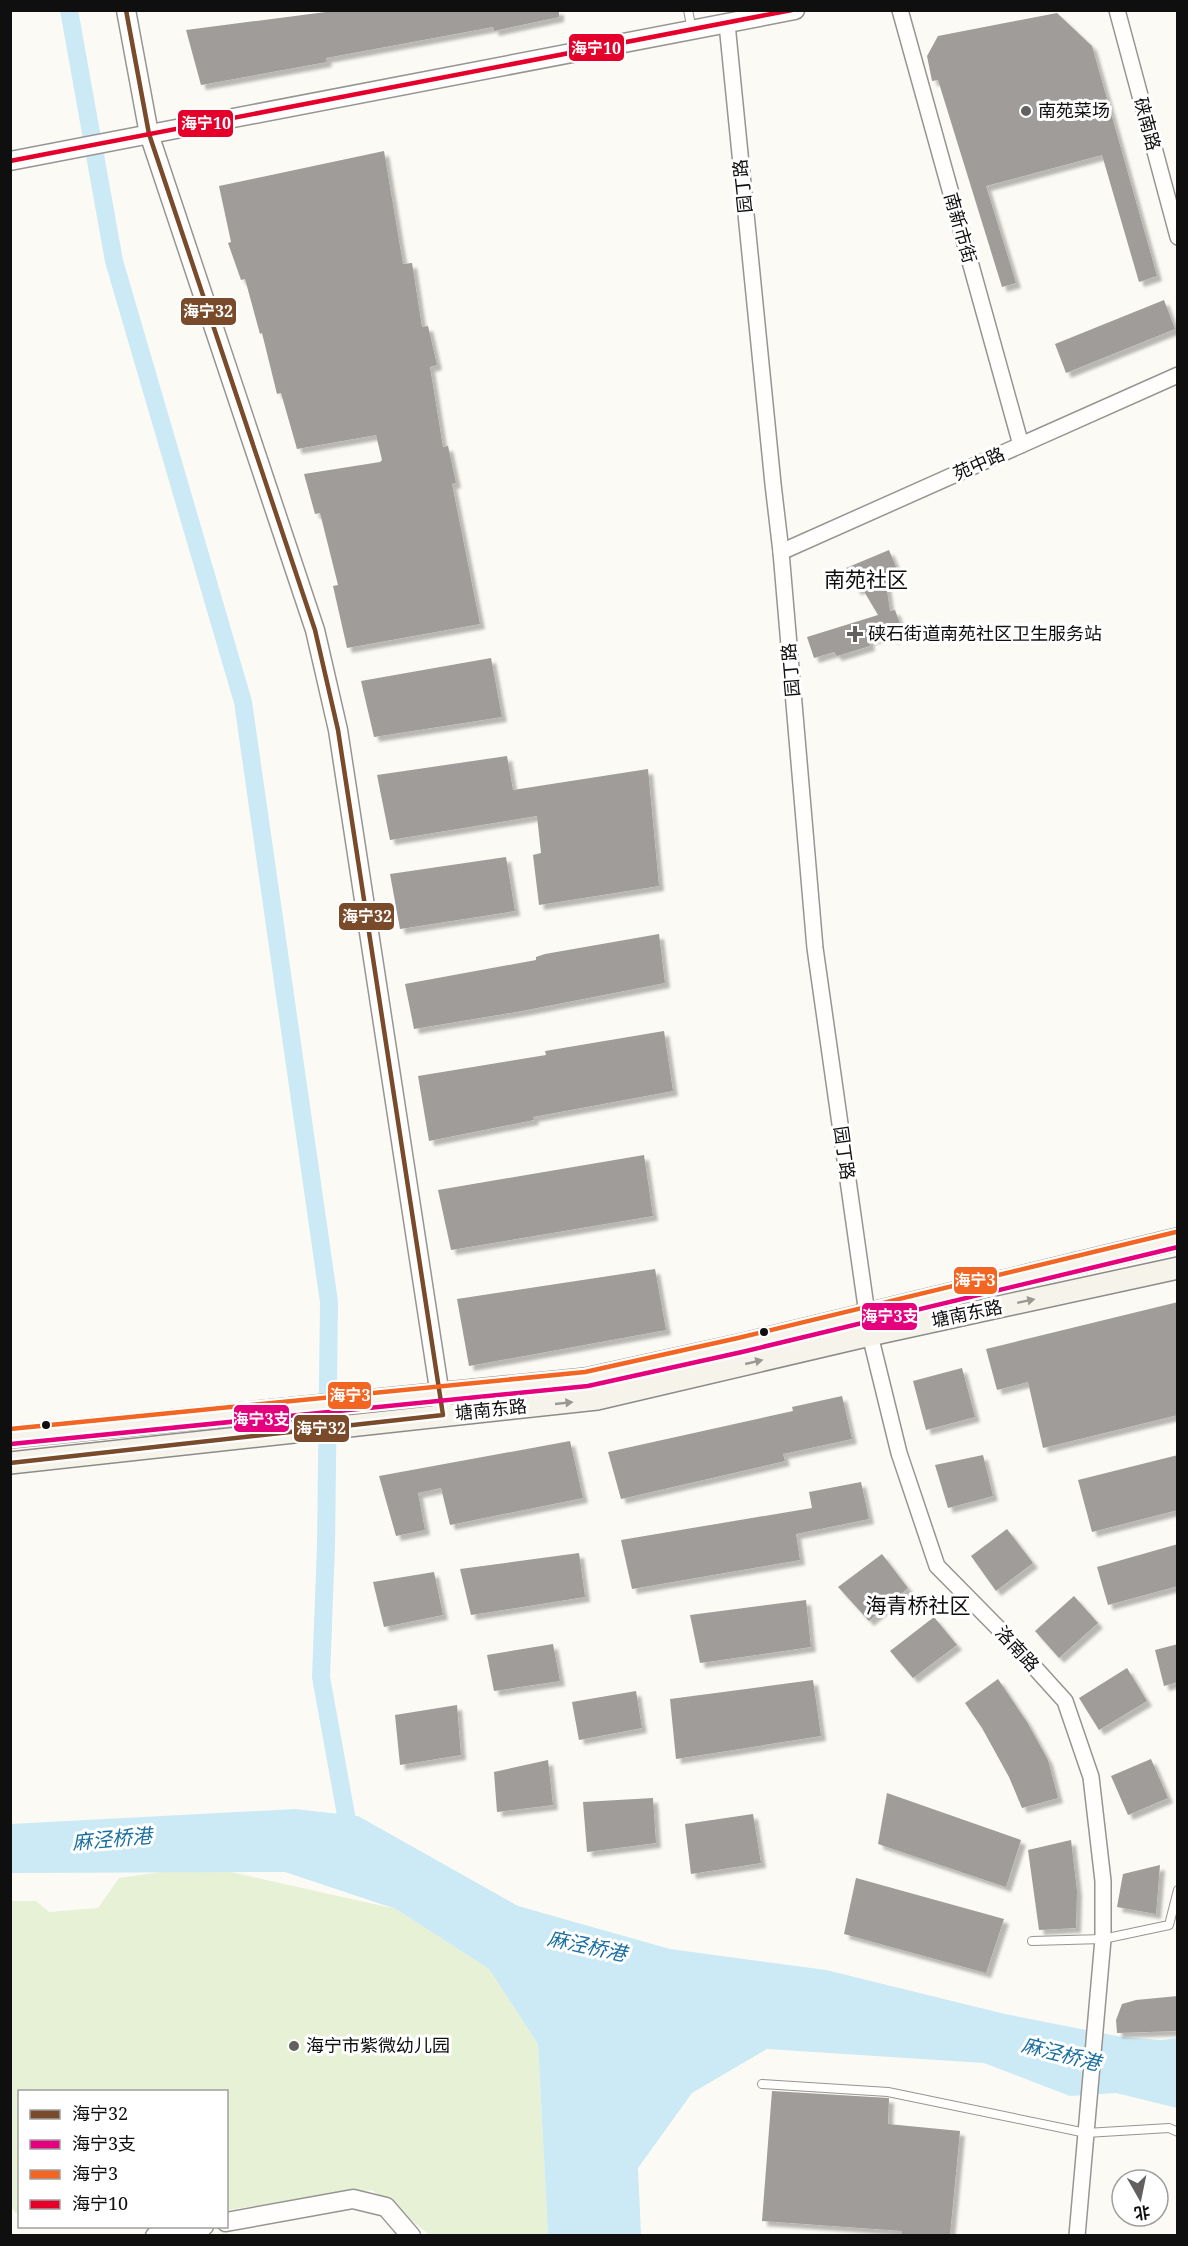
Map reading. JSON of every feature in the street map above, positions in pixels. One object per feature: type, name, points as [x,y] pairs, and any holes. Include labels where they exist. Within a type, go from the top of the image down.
[{"type":"main road","name":"塘南东路","points":[[10,1462],[597,1399],[1178,1239]]},
{"type":"main road","name":"塘南东路","points":[[10,1437],[586,1379],[740,1345],[868,1325],[1178,1268]]},
{"type":"street","points":[[126,10],[140,136],[315,630],[339,730],[443,1415]]},
{"type":"street","points":[[10,161],[727,24],[745,15],[795,10]]},
{"type":"street","name":"南新市街","points":[[900,10],[1021,445]]},
{"type":"street","name":"硖南路","points":[[1117,10],[1178,237]]},
{"type":"street","name":"园丁路","points":[[727,24],[781,552],[815,948],[868,1325]]},
{"type":"street","name":"苑中路","points":[[781,552],[1178,375]]},
{"type":"street","name":"洛南路","points":[[868,1325],[899,1453],[937,1566],[1007,1637],[1065,1701],[1091,1777],[1103,1881],[1103,1939],[1077,2235]]},
{"type":"street","points":[[228,2222],[353,2199],[386,2207],[411,2235]]},
{"type":"street","points":[[155,2235],[193,2228]]},
{"type":"lane","points":[[688,10],[692,30]]},
{"type":"lane","points":[[1032,1941],[1103,1939],[1169,1925],[1178,1890]]},
{"type":"lane","points":[[762,2084],[888,2092],[1086,2126],[1169,2128],[1178,2132]]},
{"type":"green space","points":[[204,1866],[396,1909],[489,1969],[538,2044],[548,2235],[430,2235],[372,2190],[228,2210],[228,2090],[18,2090],[18,2214],[10,2207],[10,1901],[36,1901],[49,1912],[98,1908],[119,1878]]},
{"type":"water","name":"麻泾桥港","points":[[295,1809],[358,1816],[518,1906],[670,1949],[826,1970],[1005,2014],[1122,2037],[1161,2040],[1177,2038],[1177,2108],[1116,2093],[1070,2096],[984,2063],[767,2049],[692,2093],[638,2168],[641,2235],[548,2235],[538,2044],[489,1969],[396,1909],[285,1872],[11,1873],[11,1824]]},
{"type":"building","points":[[341,10],[559,10],[559,17],[494,31],[493,27],[326,58],[327,62],[201,85],[186,30]]},
{"type":"building","points":[[1057,13],[1092,46],[1157,276],[1139,282],[1102,155],[986,186],[1016,283],[1002,287],[938,80],[932,81],[927,56],[938,36]]},
{"type":"building","points":[[384,151],[403,264],[412,263],[422,327],[428,326],[437,365],[430,367],[443,447],[448,446],[456,483],[452,484],[480,624],[347,648],[333,586],[338,585],[320,513],[315,514],[304,474],[380,462],[382,460],[376,435],[297,449],[281,393],[277,394],[262,333],[260,334],[245,279],[241,280],[228,243],[231,242],[219,186]]},
{"type":"building","points":[[1164,300],[1175,329],[1066,373],[1055,344]]},
{"type":"building","points":[[889,550],[898,572],[885,577],[890,611],[895,610],[902,630],[893,633],[895,641],[890,634],[869,640],[870,646],[837,656],[834,652],[814,658],[807,637],[878,615],[862,588],[856,590],[846,568]]},
{"type":"building","points":[[491,658],[502,717],[374,737],[361,681]]},
{"type":"building","points":[[507,756],[513,790],[648,769],[659,886],[539,905],[533,855],[541,853],[537,816],[390,840],[377,775]]},
{"type":"building","points":[[506,857],[515,911],[400,929],[390,874]]},
{"type":"building","points":[[659,934],[665,983],[414,1029],[405,984],[536,960],[536,957],[545,954]]},
{"type":"building","points":[[664,1031],[673,1091],[533,1117],[534,1120],[429,1141],[418,1076],[546,1055],[545,1051]]},
{"type":"building","points":[[644,1155],[653,1216],[451,1250],[438,1190]]},
{"type":"building","points":[[655,1269],[666,1330],[469,1366],[457,1299]]},
{"type":"building","points":[[1178,1302],[1178,1415],[1043,1448],[1028,1382],[997,1390],[986,1349]]},
{"type":"building","points":[[962,1368],[975,1417],[926,1430],[913,1381]]},
{"type":"building","points":[[842,1396],[852,1439],[783,1454],[785,1461],[621,1499],[608,1452],[793,1411],[792,1407]]},
{"type":"building","points":[[570,1441],[583,1498],[450,1525],[441,1488],[418,1493],[425,1530],[396,1536],[379,1476]]},
{"type":"building","points":[[983,1455],[993,1496],[948,1508],[935,1465]]},
{"type":"building","points":[[1178,1455],[1178,1510],[1092,1532],[1078,1480]]},
{"type":"building","points":[[861,1482],[869,1519],[796,1534],[800,1560],[632,1589],[621,1540],[812,1508],[809,1492]]},
{"type":"building","points":[[1007,1529],[1033,1563],[996,1591],[971,1556]]},
{"type":"building","points":[[1178,1544],[1178,1586],[1108,1605],[1097,1567]]},
{"type":"building","points":[[579,1553],[585,1597],[471,1615],[460,1569]]},
{"type":"building","points":[[882,1554],[908,1588],[869,1621],[838,1587]]},
{"type":"building","points":[[434,1572],[443,1615],[384,1627],[373,1582]]},
{"type":"building","points":[[1074,1596],[1098,1623],[1059,1658],[1035,1631]]},
{"type":"building","points":[[806,1600],[811,1647],[700,1663],[690,1615]]},
{"type":"building","points":[[934,1617],[957,1645],[913,1678],[890,1651]]},
{"type":"building","points":[[553,1644],[560,1681],[494,1691],[487,1655]]},
{"type":"building","points":[[1178,1644],[1178,1682],[1164,1686],[1155,1650]]},
{"type":"building","points":[[1127,1668],[1147,1701],[1099,1730],[1079,1698]]},
{"type":"building","points":[[998,1679],[1027,1722],[1048,1760],[1058,1798],[1022,1808],[1009,1777],[982,1728],[965,1703]]},
{"type":"building","points":[[813,1680],[821,1736],[676,1759],[670,1699]]},
{"type":"building","points":[[636,1691],[642,1728],[579,1740],[572,1702]]},
{"type":"building","points":[[457,1705],[461,1755],[400,1765],[395,1715]]},
{"type":"building","points":[[1151,1759],[1168,1798],[1128,1815],[1111,1776]]},
{"type":"building","points":[[548,1760],[553,1805],[497,1812],[494,1772]]},
{"type":"building","points":[[887,1793],[1021,1840],[1006,1887],[878,1844]]},
{"type":"building","points":[[653,1798],[656,1843],[587,1852],[583,1802]]},
{"type":"building","points":[[753,1814],[761,1863],[691,1874],[685,1824]]},
{"type":"building","points":[[1071,1840],[1077,1891],[1076,1928],[1039,1930],[1028,1850]]},
{"type":"building","points":[[1160,1865],[1156,1914],[1117,1907],[1123,1874]]},
{"type":"building","points":[[856,1878],[1004,1919],[986,1973],[844,1934]]},
{"type":"building","points":[[1178,1996],[1178,2031],[1117,2033],[1116,2020],[1122,2004],[1136,2000]]},
{"type":"building","points":[[772,2091],[889,2098],[888,2124],[960,2131],[950,2235],[902,2235],[902,2231],[762,2221]]},
{"type":"waterway","points":[[69,10],[114,261],[243,702],[329,1302],[326,1546],[321,1677],[350,1837]]},
{"type":"transit line","name":"海宁32","points":[[10,1463],[443,1415],[338,730],[315,630],[149,134],[126,10]]},
{"type":"transit line","name":"海宁10","points":[[10,161],[792,10]]},
{"type":"transit line","name":"海宁3","points":[[10,1429],[585,1372],[738,1338],[1176,1232]]},
{"type":"transit line","name":"海宁3支","points":[[11,1444],[588,1386],[742,1352],[1178,1247]]},
{"type":"place","name":"南苑菜场","points":[[1026,111]]},
{"type":"place","name":"硖石街道南苑社区卫生服务站","points":[[855,634]]},
{"type":"place","name":"海宁市紫微幼儿园","points":[[294,2046]]},
{"type":"district","name":"南苑社区","points":[[866,580]]},
{"type":"district","name":"海青桥社区","points":[[918,1606]]}]
